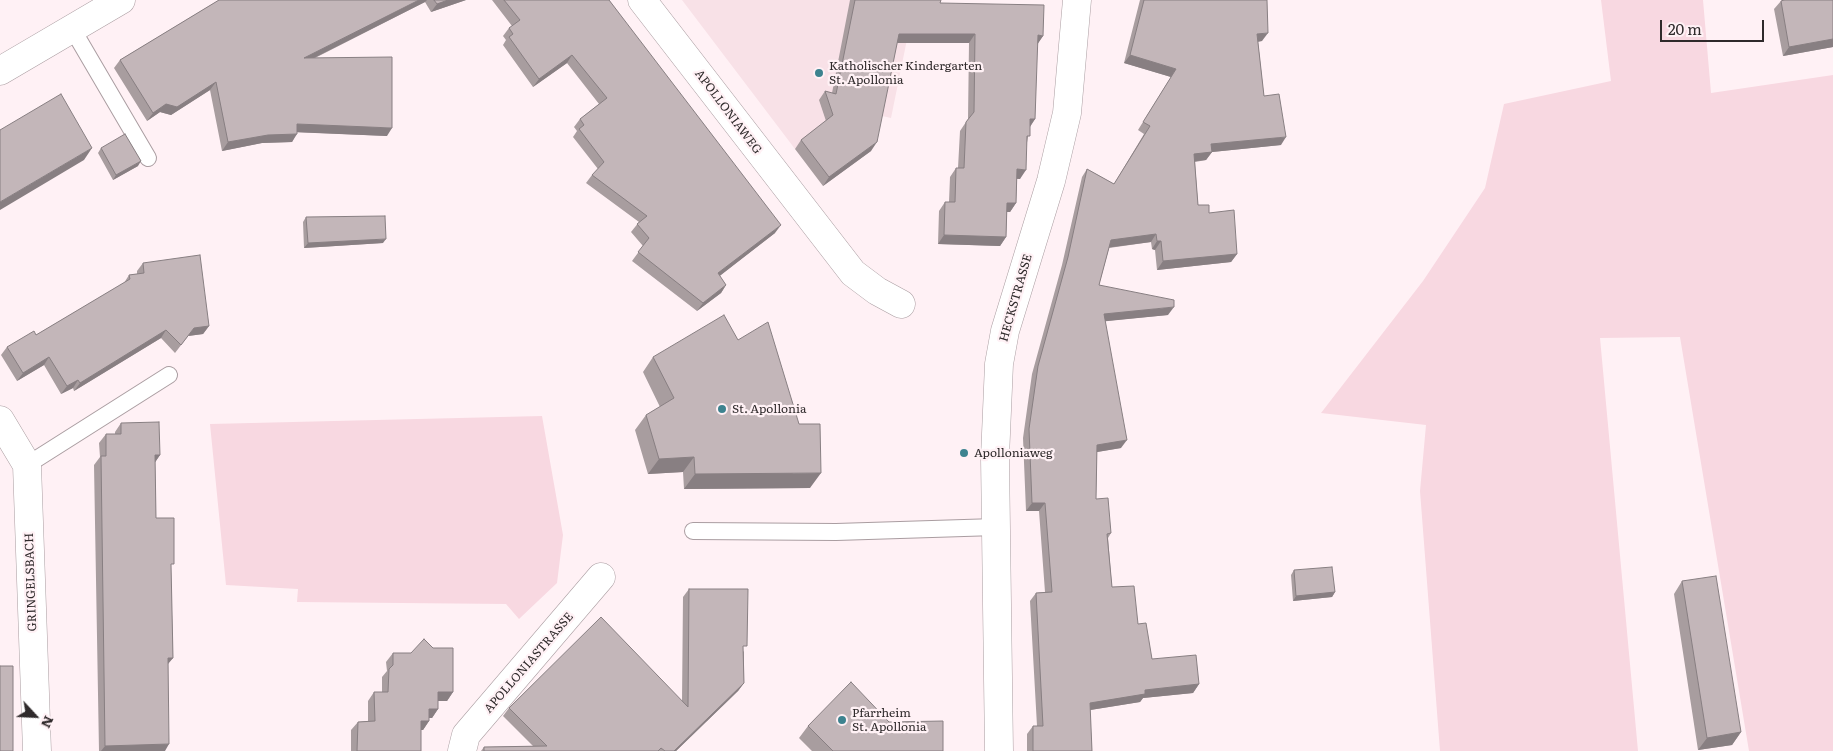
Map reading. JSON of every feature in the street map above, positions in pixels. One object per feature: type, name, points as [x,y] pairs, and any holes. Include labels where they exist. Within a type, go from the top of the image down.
[{"type":"street","points":[[0,71],[73,30],[120,0]]},
{"type":"street","name":"APOLLONIAWEG","points":[[642,0],[853,273],[878,291],[901,304]]},
{"type":"street","name":"HECKSTRASSE","points":[[999,751],[995,457],[999,364],[1005,331],[1051,181],[1067,113],[1077,0]]},
{"type":"street","name":"GRINGELSBACH","points":[[0,420],[27,466],[37,751]]},
{"type":"street","name":"APOLLONIASTRASSE","points":[[462,751],[466,736],[601,578]]},
{"type":"lane","points":[[73,30],[148,158]]},
{"type":"lane","points":[[27,466],[169,375]]},
{"type":"lane","points":[[693,531],[836,532],[996,527]]},
{"type":"shaded area","name":"Katholischer Kindergarten St. Apollonia","points":[[682,0],[915,0],[891,118],[878,115],[830,122],[795,149]]},
{"type":"shaded area","points":[[1601,0],[1703,0],[1711,93],[1833,75],[1833,751],[1749,751],[1680,337],[1600,338],[1638,751],[1440,751],[1420,491],[1426,425],[1321,413],[1423,281],[1485,188],[1504,104],[1611,81]]},
{"type":"shaded area","points":[[542,416],[563,535],[557,583],[519,619],[506,604],[297,602],[298,589],[226,585],[210,424]]},
{"type":"building","points":[[219,0],[419,0],[304,58],[392,57],[392,128],[297,124],[297,134],[268,135],[228,142],[216,82],[177,107],[166,104],[153,113],[120,60]]},
{"type":"building","points":[[434,0],[448,0],[437,4]]},
{"type":"building","points":[[504,0],[609,0],[781,225],[718,273],[726,285],[703,303],[638,252],[649,238],[637,224],[647,216],[592,175],[604,162],[579,129],[584,125],[580,119],[607,98],[572,55],[539,79],[509,37],[513,34],[509,28],[520,20]]},
{"type":"building","points":[[855,0],[941,0],[940,3],[1044,5],[1043,36],[1038,35],[1035,119],[1030,119],[1030,136],[1027,136],[1026,170],[1017,169],[1016,203],[1007,203],[1006,237],[944,235],[945,202],[955,202],[956,168],[964,168],[966,122],[974,112],[975,34],[899,34],[877,142],[829,177],[801,140],[833,115],[825,91],[836,94]]},
{"type":"building","points":[[1144,0],[1267,0],[1268,33],[1257,34],[1264,96],[1279,94],[1286,137],[1211,144],[1212,152],[1194,154],[1198,205],[1209,205],[1209,213],[1234,210],[1237,254],[1163,261],[1161,241],[1157,241],[1156,234],[1111,240],[1099,285],[1174,300],[1174,307],[1104,314],[1127,440],[1097,445],[1096,499],[1108,498],[1111,533],[1107,534],[1112,587],[1134,586],[1138,624],[1146,623],[1152,659],[1196,655],[1199,684],[1145,690],[1145,694],[1090,703],[1092,751],[1033,751],[1033,726],[1043,726],[1036,593],[1052,592],[1045,503],[1032,503],[1029,429],[1038,366],[1068,257],[1087,169],[1114,184],[1150,126],[1143,122],[1176,69],[1130,55]]},
{"type":"building","points":[[1833,0],[1833,39],[1789,47],[1781,1]]},
{"type":"building","points":[[61,94],[92,148],[0,202],[0,130]]},
{"type":"building","points":[[125,134],[141,161],[116,175],[101,148]]},
{"type":"building","points":[[385,216],[386,239],[308,243],[306,217]]},
{"type":"building","points":[[200,255],[209,326],[194,328],[181,345],[166,330],[80,383],[78,380],[67,386],[49,357],[23,373],[7,347],[34,331],[36,335],[130,279],[129,275],[144,273],[143,263]]},
{"type":"building","name":"St. Apollonia","points":[[724,315],[738,340],[768,322],[799,424],[820,424],[821,473],[695,474],[694,457],[659,459],[646,415],[674,398],[653,357]]},
{"type":"building","points":[[159,422],[160,455],[155,455],[156,518],[174,518],[174,564],[171,564],[173,658],[168,658],[169,744],[105,746],[101,456],[106,456],[106,434],[121,434],[121,423]]},
{"type":"building","points":[[1332,567],[1335,592],[1296,596],[1294,570]]},
{"type":"building","points":[[1716,576],[1741,732],[1707,738],[1682,581]]},
{"type":"building","points":[[689,589],[748,589],[747,646],[743,646],[744,683],[674,751],[665,751],[661,748],[658,751],[484,751],[484,747],[547,746],[509,708],[601,617],[688,707]]},
{"type":"building","points":[[424,639],[433,648],[453,648],[453,692],[438,692],[438,709],[429,709],[429,721],[421,721],[421,751],[357,751],[358,722],[375,721],[374,692],[388,692],[389,669],[393,665],[393,653],[411,653]]},
{"type":"building","points":[[0,666],[13,666],[13,751],[0,751]]},
{"type":"building","name":"Pfarrheim St. Apollonia","points":[[851,682],[889,722],[943,721],[943,751],[833,751],[808,726]]},
{"type":"place","name":"Katholischer Kindergarten St. Apollonia","points":[[819,73]]},
{"type":"place","name":"St. Apollonia","points":[[722,409]]},
{"type":"place","name":"Apolloniaweg","points":[[964,453]]},
{"type":"place","name":"Pfarrheim St. Apollonia","points":[[842,720]]}]
